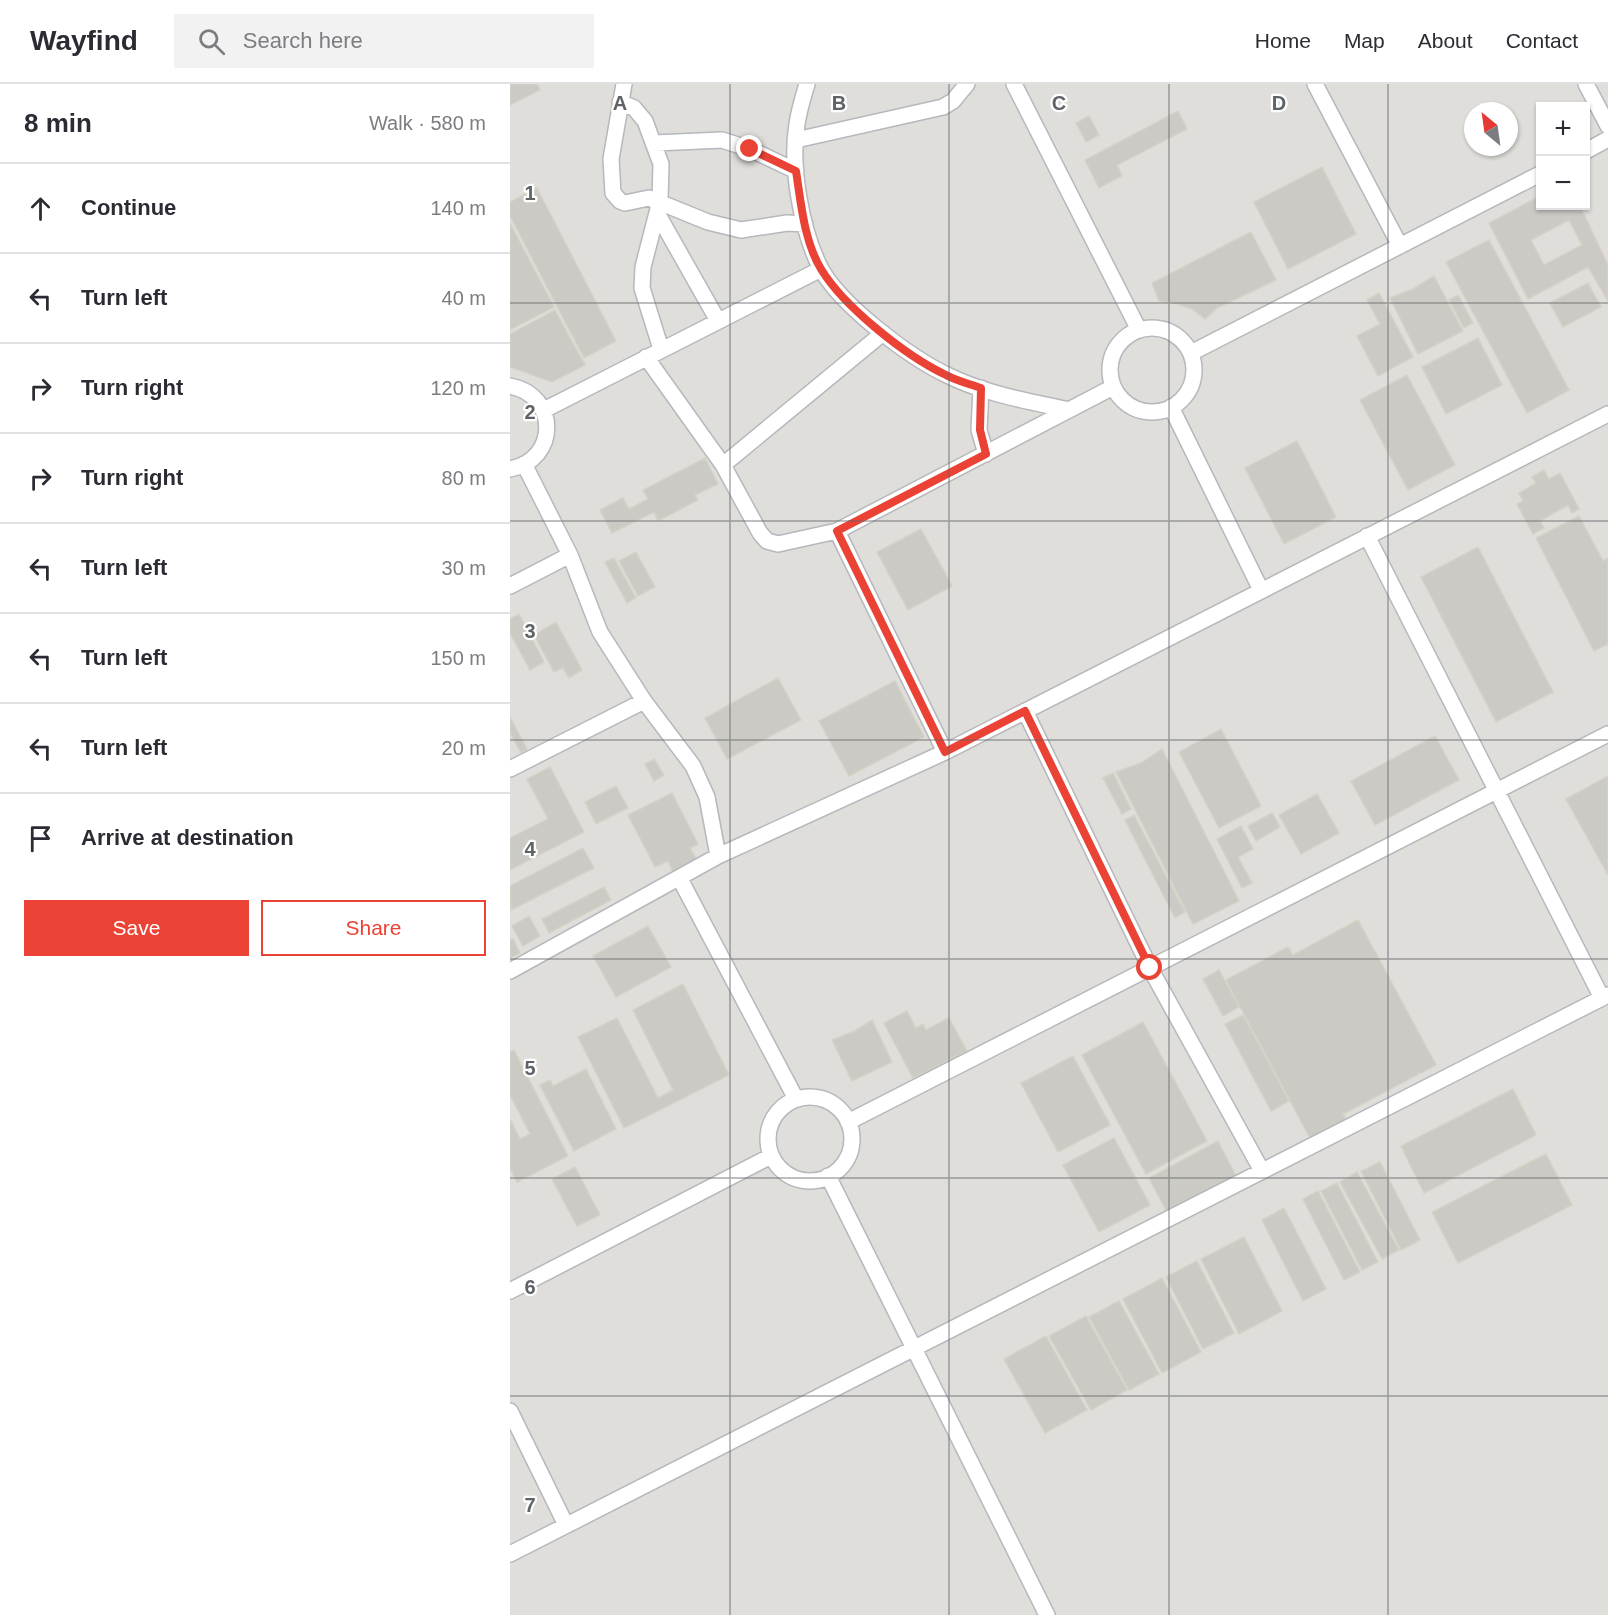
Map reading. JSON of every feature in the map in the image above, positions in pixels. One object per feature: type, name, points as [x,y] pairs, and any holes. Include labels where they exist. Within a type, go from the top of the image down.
[{"type":"street","points":[[624,84],[611,159],[613,193],[625,203],[649,198],[658,207],[717,320]]},
{"type":"street","points":[[807,84],[796,124],[796,171],[805,224],[820,269],[865,318],[883,333],[946,375],[998,395],[1069,410]]},
{"type":"street","points":[[796,140],[943,107],[953,101],[967,84]]},
{"type":"street","points":[[1014,84],[1138,330]]},
{"type":"street","points":[[1314,84],[1400,246]]},
{"type":"street","points":[[1586,84],[1608,126]]},
{"type":"street","points":[[620,102],[641,115],[655,143],[661,164],[658,207],[643,267],[642,288],[661,349]]},
{"type":"street","points":[[1590,149],[1608,139]]},
{"type":"street","points":[[655,143],[722,140],[750,149],[796,171]]},
{"type":"street","points":[[1191,353],[1536,176]]},
{"type":"street","points":[[658,207],[741,230],[787,223],[805,224]]},
{"type":"street","points":[[544,410],[820,269]]},
{"type":"street","points":[[1152,328],[1167,331],[1182,340],[1191,353],[1194,370],[1191,387],[1182,400],[1171,407],[1151,412],[1134,409],[1122,400],[1113,387],[1109,370],[1113,353],[1122,340],[1138,330],[1152,328]]},
{"type":"street","points":[[723,465],[883,333]]},
{"type":"street","points":[[646,357],[694,428],[723,465],[744,507],[766,541],[778,544],[837,531],[1113,387]]},
{"type":"street","points":[[510,386],[520,388],[535,398],[544,410],[548,428],[544,444],[535,458],[517,467],[570,555],[600,632],[644,701],[693,766],[707,797],[718,856]]},
{"type":"street","points":[[981,388],[980,430],[986,454]]},
{"type":"street","points":[[1171,407],[1261,590]]},
{"type":"street","points":[[510,971],[718,856],[945,752],[1608,414]]},
{"type":"street","points":[[837,531],[945,752]]},
{"type":"street","points":[[510,1554],[1605,997],[1367,536]]},
{"type":"street","points":[[510,586],[570,555]]},
{"type":"street","points":[[510,769],[644,701]]},
{"type":"street","points":[[1025,711],[1150,968],[1262,1171]]},
{"type":"street","points":[[848,1122],[1608,734]]},
{"type":"street","points":[[680,879],[796,1099]]},
{"type":"street","points":[[810,1097],[825,1100],[840,1109],[848,1122],[852,1139],[848,1156],[839,1169],[828,1176],[809,1181],[792,1178],[779,1169],[771,1156],[767,1139],[771,1122],[780,1109],[796,1099],[810,1097]]},
{"type":"street","points":[[510,1291],[771,1156]]},
{"type":"street","points":[[828,1176],[1047,1615]]},
{"type":"street","points":[[510,1411],[566,1525]]},
{"type":"shaded area","points":[[510,84],[1608,84],[1608,1615],[510,1615]]},
{"type":"building","points":[[510,84],[537,84],[540,90],[510,105]]},
{"type":"building","points":[[1178,111],[1187,129],[1117,165],[1122,176],[1099,188],[1085,160]]},
{"type":"building","points":[[1089,116],[1099,135],[1086,142],[1076,123]]},
{"type":"building","points":[[1322,167],[1356,234],[1288,269],[1254,202]]},
{"type":"building","points":[[537,188],[616,341],[584,358],[510,216],[510,202]]},
{"type":"building","points":[[1536,198],[1536,210],[1582,210],[1608,265],[1608,301],[1588,267],[1528,299],[1489,223]],"holes":[[[1569,220],[1582,245],[1544,265],[1531,240]]]},
{"type":"building","points":[[510,223],[554,307],[510,330]]},
{"type":"building","points":[[1251,232],[1276,280],[1217,308],[1205,319],[1192,309],[1159,301],[1152,283]]},
{"type":"building","points":[[1489,240],[1569,390],[1527,413],[1446,262]]},
{"type":"building","points":[[1434,276],[1463,331],[1418,354],[1390,298],[1413,289]]},
{"type":"building","points":[[1588,283],[1601,307],[1563,327],[1550,303]]},
{"type":"building","points":[[1379,293],[1413,357],[1378,376],[1357,336],[1380,324],[1367,300]]},
{"type":"building","points":[[1458,295],[1473,323],[1464,328],[1449,300]]},
{"type":"building","points":[[555,310],[585,365],[552,382],[510,367],[510,334]]},
{"type":"building","points":[[1478,338],[1502,385],[1446,414],[1422,367]]},
{"type":"building","points":[[1407,375],[1455,465],[1408,490],[1360,400]]},
{"type":"building","points":[[1297,441],[1336,517],[1284,544],[1245,468]]},
{"type":"building","points":[[705,458],[718,484],[695,495],[698,500],[658,521],[654,512],[612,533],[600,510],[623,498],[629,509],[648,499],[643,490]]},
{"type":"building","points":[[1544,470],[1549,479],[1560,473],[1579,509],[1572,513],[1568,505],[1540,521],[1544,528],[1533,534],[1517,504],[1523,501],[1519,493],[1536,483],[1532,477]]},
{"type":"building","points":[[1579,516],[1603,561],[1608,558],[1608,644],[1594,651],[1536,538]]},
{"type":"building","points":[[921,529],[952,586],[908,610],[877,552]]},
{"type":"building","points":[[1478,547],[1553,692],[1496,722],[1421,577]]},
{"type":"building","points":[[636,552],[655,587],[638,596],[619,561]]},
{"type":"building","points":[[614,558],[636,598],[627,603],[605,562]]},
{"type":"building","points":[[519,614],[544,662],[530,670],[510,633],[510,619]]},
{"type":"building","points":[[556,622],[582,670],[569,678],[563,668],[554,672],[534,635]]},
{"type":"building","points":[[778,678],[801,720],[727,759],[705,718]]},
{"type":"building","points":[[895,681],[924,737],[849,776],[819,721]]},
{"type":"building","points":[[510,717],[527,749],[521,753],[510,733]]},
{"type":"building","points":[[1221,729],[1261,806],[1219,828],[1179,752]]},
{"type":"building","points":[[1435,736],[1459,780],[1375,825],[1351,781]]},
{"type":"building","points":[[1162,749],[1239,901],[1193,924],[1116,772],[1141,763]]},
{"type":"building","points":[[654,759],[664,775],[654,781],[645,764]]},
{"type":"building","points":[[550,767],[584,832],[510,870],[510,838],[548,819],[527,779]]},
{"type":"building","points":[[1113,773],[1131,809],[1122,814],[1103,778]]},
{"type":"building","points":[[1608,776],[1608,875],[1566,799]]},
{"type":"building","points":[[616,786],[628,808],[596,824],[585,802]]},
{"type":"building","points":[[672,793],[698,844],[690,848],[698,862],[674,874],[668,861],[655,867],[628,815]]},
{"type":"building","points":[[1317,794],[1339,833],[1301,854],[1279,815]]},
{"type":"building","points":[[1272,813],[1280,827],[1256,841],[1248,826]]},
{"type":"building","points":[[1134,815],[1185,912],[1175,918],[1125,820]]},
{"type":"building","points":[[1241,826],[1253,849],[1238,857],[1252,883],[1242,888],[1217,839]]},
{"type":"building","points":[[583,848],[594,868],[511,910],[510,886]]},
{"type":"building","points":[[604,887],[611,900],[549,933],[542,919]]},
{"type":"building","points":[[529,916],[540,936],[523,946],[512,926]]},
{"type":"building","points":[[1358,920],[1436,1065],[1343,1114],[1347,1121],[1311,1140],[1226,980],[1288,947],[1293,955]]},
{"type":"building","points":[[648,926],[671,967],[616,997],[593,956]]},
{"type":"building","points":[[513,939],[520,953],[510,958],[510,940]]},
{"type":"building","points":[[1219,970],[1239,1007],[1223,1016],[1203,979]]},
{"type":"building","points":[[683,984],[729,1075],[624,1128],[578,1037],[617,1018],[658,1098],[673,1090],[633,1010]]},
{"type":"building","points":[[907,1011],[916,1028],[923,1024],[926,1030],[949,1018],[967,1051],[913,1078],[884,1023]]},
{"type":"building","points":[[1243,1015],[1289,1101],[1271,1111],[1225,1024]]},
{"type":"building","points":[[872,1020],[892,1062],[852,1081],[832,1040],[855,1031]]},
{"type":"building","points":[[1143,1022],[1207,1141],[1146,1174],[1082,1055]]},
{"type":"building","points":[[514,1050],[568,1156],[517,1182],[510,1168],[510,1119],[520,1139],[530,1134],[510,1095],[510,1052]]},
{"type":"building","points":[[1073,1056],[1110,1125],[1058,1152],[1021,1083]]},
{"type":"building","points":[[586,1069],[616,1129],[574,1151],[540,1085],[550,1080],[553,1086]]},
{"type":"building","points":[[1513,1089],[1536,1135],[1424,1193],[1401,1146]]},
{"type":"building","points":[[1114,1138],[1150,1205],[1099,1232],[1063,1165]]},
{"type":"building","points":[[1218,1141],[1237,1178],[1168,1214],[1149,1178]]},
{"type":"building","points":[[1546,1154],[1572,1205],[1458,1263],[1432,1212]]},
{"type":"building","points":[[1380,1162],[1420,1240],[1401,1250],[1361,1171]]},
{"type":"building","points":[[575,1167],[600,1215],[577,1226],[552,1179]]},
{"type":"building","points":[[1357,1172],[1399,1250],[1382,1259],[1340,1182]]},
{"type":"building","points":[[1337,1183],[1378,1262],[1362,1270],[1321,1191]]},
{"type":"building","points":[[1318,1191],[1360,1272],[1344,1280],[1303,1199]]},
{"type":"building","points":[[1284,1208],[1326,1289],[1303,1301],[1262,1220]]},
{"type":"building","points":[[1244,1237],[1282,1311],[1239,1334],[1201,1259]]},
{"type":"building","points":[[1197,1261],[1234,1333],[1203,1349],[1166,1277]]},
{"type":"building","points":[[1162,1278],[1201,1352],[1162,1373],[1123,1299]]},
{"type":"building","points":[[1119,1301],[1159,1374],[1129,1390],[1089,1317]]},
{"type":"building","points":[[1086,1316],[1127,1390],[1091,1410],[1049,1336]]},
{"type":"building","points":[[1046,1336],[1087,1410],[1045,1433],[1004,1359]]},
{"type":"route","points":[[750,149],[796,171],[805,224],[816,258],[820,269],[834,286],[865,318],[900,346],[946,375],[981,388],[980,430],[986,454],[837,531],[945,752],[1025,711],[1150,968]]}]
